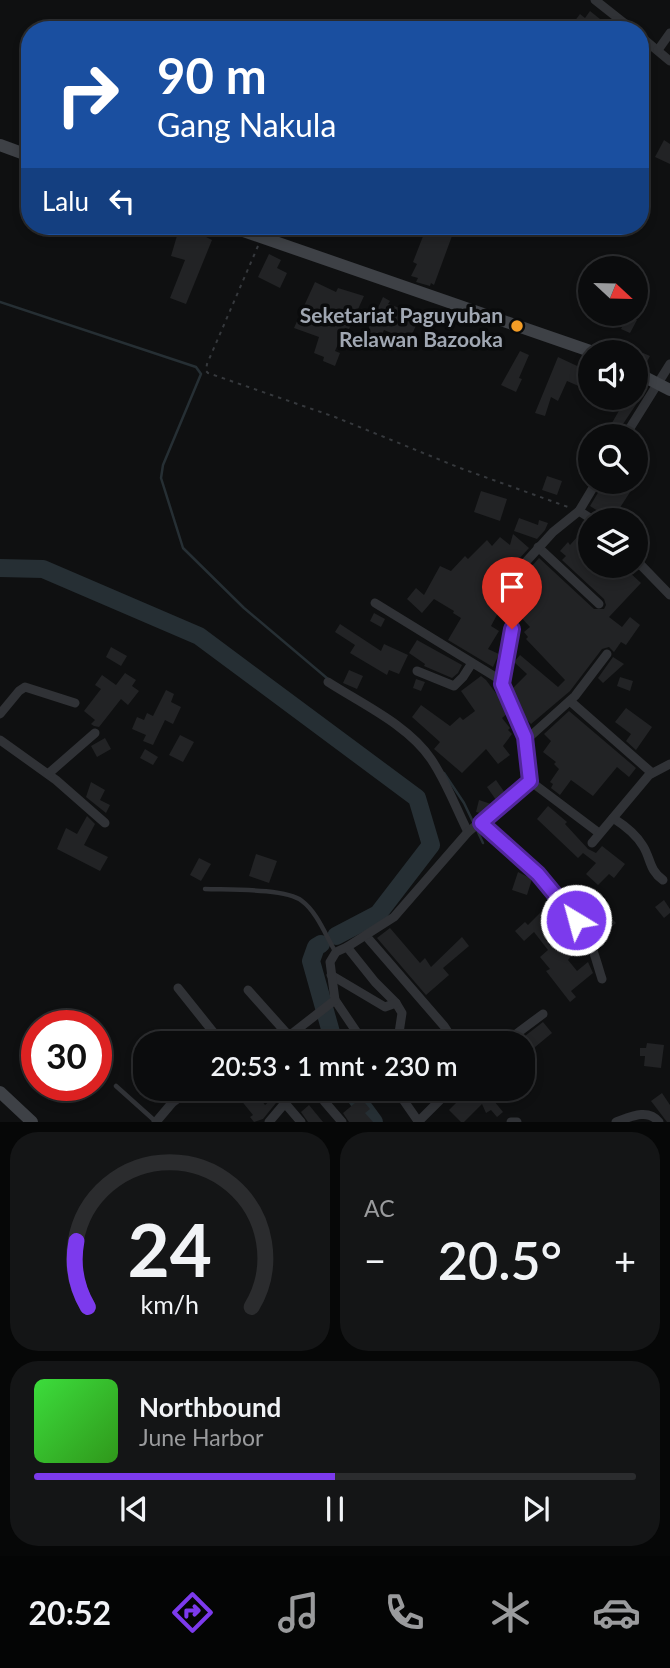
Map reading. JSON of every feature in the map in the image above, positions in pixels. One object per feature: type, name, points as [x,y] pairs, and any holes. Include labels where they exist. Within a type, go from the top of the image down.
[{"type":"main road","points":[[0,145],[21,153]]},
{"type":"main road","points":[[256,235],[578,347]]},
{"type":"main road","points":[[648,378],[670,390]]},
{"type":"main road","points":[[0,1092],[32,1122]]},
{"type":"street","points":[[595,0],[622,21]]},
{"type":"street","points":[[658,50],[670,33]]},
{"type":"street","points":[[649,43],[670,61]]},
{"type":"street","points":[[632,424],[670,364]]},
{"type":"street","points":[[578,512],[538,547],[514,575],[512,629],[502,681],[526,741],[530,781],[599,833]]},
{"type":"street","points":[[538,547],[599,604]]},
{"type":"street","points":[[648,572],[670,595]]},
{"type":"street","points":[[375,603],[502,681]]},
{"type":"street","points":[[526,741],[570,701],[607,654]]},
{"type":"street","points":[[417,671],[454,686],[472,663]]},
{"type":"street","points":[[328,682],[400,728],[422,748],[474,828],[538,874],[565,905],[591,945],[602,979]]},
{"type":"street","points":[[0,715],[25,687],[75,702]]},
{"type":"street","points":[[570,701],[652,773]]},
{"type":"street","points":[[48,774],[96,733]]},
{"type":"street","points":[[0,740],[48,774],[105,823]]},
{"type":"street","points":[[592,843],[652,773],[670,764]]},
{"type":"street","points":[[353,1031],[329,1005],[330,962],[335,952],[394,917],[474,828],[530,781]]},
{"type":"street","points":[[613,818],[644,846],[653,873],[663,880]]},
{"type":"street","points":[[366,936],[447,1031]]},
{"type":"street","points":[[347,947],[396,1003],[402,1013],[400,1031]]},
{"type":"street","points":[[331,975],[374,1003],[385,1007],[396,1003]]},
{"type":"street","points":[[178,988],[212,1031]]},
{"type":"street","points":[[248,990],[285,1031]]},
{"type":"street","points":[[297,1031],[329,1005]]},
{"type":"street","points":[[520,1031],[543,1014]]},
{"type":"street","points":[[156,1122],[175,1101]]},
{"type":"street","points":[[324,1101],[342,1122]]},
{"type":"street","points":[[404,1101],[418,1122],[439,1101]]},
{"type":"street","points":[[269,1122],[285,1103],[300,1122]]},
{"type":"street","points":[[616,1122],[641,1114],[652,1115],[659,1122]]},
{"type":"street","points":[[511,1122],[517,1122]]},
{"type":"lane","points":[[205,889],[271,892],[301,900],[309,908],[335,952]]},
{"type":"lane","points":[[116,1086],[156,1122]]},
{"type":"path","points":[[262,237],[206,364],[206,371],[335,417],[460,468],[578,511]]},
{"type":"building","points":[[590,11],[600,19],[575,21],[580,14],[585,18]]},
{"type":"building","points":[[664,140],[670,144],[670,164],[655,157]]},
{"type":"building","points":[[177,235],[202,235],[212,240],[186,304],[170,298],[185,260],[171,256]]},
{"type":"building","points":[[424,235],[452,236],[434,285],[416,282],[418,278],[411,276],[417,264],[413,262]]},
{"type":"building","points":[[269,254],[281,260],[277,268],[287,273],[280,288],[258,277]]},
{"type":"building","points":[[315,282],[336,292],[338,288],[364,296],[349,329],[345,328],[335,351],[340,353],[335,366],[314,353],[319,337],[294,328]]},
{"type":"building","points":[[383,297],[390,301],[388,304],[421,315],[406,347],[396,344],[399,336],[384,330],[379,341],[366,334]]},
{"type":"building","points":[[622,326],[634,326],[630,333],[621,329]]},
{"type":"building","points":[[520,351],[529,355],[516,392],[501,385]]},
{"type":"building","points":[[558,357],[578,366],[578,386],[567,381],[558,401],[551,397],[545,416],[535,413]]},
{"type":"building","points":[[619,410],[632,410],[623,424],[611,424]]},
{"type":"building","points":[[547,476],[562,481],[557,495],[542,490]]},
{"type":"building","points":[[481,491],[507,499],[500,521],[474,512]]},
{"type":"building","points":[[597,494],[629,494],[620,508],[590,506]]},
{"type":"building","points":[[519,518],[538,525],[539,520],[548,523],[537,539],[514,531]]},
{"type":"building","points":[[513,534],[529,548],[508,571],[506,586],[501,592],[506,598],[494,611],[498,613],[491,626],[499,631],[488,649],[499,654],[493,667],[448,640],[461,618],[453,613],[454,611],[434,599],[422,613],[407,599],[416,588],[424,595],[440,566],[451,571],[465,556],[468,559],[487,540],[492,546],[500,537],[510,545]]},
{"type":"building","points":[[578,536],[578,575],[562,560],[566,556],[560,551],[568,542],[570,545]]},
{"type":"building","points":[[539,558],[594,609],[604,609],[604,599],[581,578],[636,578],[641,583],[609,617],[622,627],[630,617],[640,625],[626,645],[621,642],[614,652],[609,647],[602,649],[570,691],[531,724],[523,716],[512,689],[527,674],[514,662],[520,655],[558,687],[565,680],[526,639],[528,637],[524,632],[530,627],[519,615],[535,597],[528,592],[524,584],[528,579],[524,575]]},
{"type":"building","points":[[374,613],[385,619],[381,627],[370,621]]},
{"type":"building","points":[[340,624],[381,651],[384,644],[408,655],[399,674],[389,670],[387,675],[350,653],[355,645],[335,632]]},
{"type":"building","points":[[417,640],[462,665],[458,673],[452,678],[424,666],[425,664],[409,653]]},
{"type":"building","points":[[111,647],[127,656],[121,666],[106,657]]},
{"type":"building","points":[[613,657],[624,664],[603,683],[598,678]]},
{"type":"building","points":[[349,670],[363,676],[357,689],[343,683]]},
{"type":"building","points":[[125,673],[136,680],[132,686],[139,691],[128,705],[121,699],[99,727],[94,726],[91,724],[95,720],[84,711],[101,689],[95,685],[102,675],[116,685]]},
{"type":"building","points":[[481,676],[501,700],[507,714],[502,718],[512,734],[503,746],[510,755],[498,764],[486,749],[462,773],[434,749],[440,742],[412,717],[421,705],[450,726],[460,717],[463,720],[475,711],[461,691]]},
{"type":"building","points":[[620,677],[633,681],[630,691],[617,686]]},
{"type":"building","points":[[416,679],[425,682],[421,691],[413,688]]},
{"type":"building","points":[[166,690],[174,694],[171,702],[181,707],[173,724],[165,720],[153,745],[143,741],[146,735],[132,729],[137,717],[144,720],[147,713],[153,716]]},
{"type":"building","points":[[626,708],[652,727],[636,750],[626,741],[631,734],[615,722]]},
{"type":"building","points":[[569,711],[636,768],[629,777],[617,767],[593,796],[571,780],[560,795],[551,788],[553,784],[550,782],[559,769],[554,764],[556,762],[543,752],[551,741],[544,734]]},
{"type":"building","points":[[180,735],[194,742],[183,762],[169,755]]},
{"type":"building","points":[[105,738],[111,749],[97,757],[91,746]]},
{"type":"building","points":[[145,749],[158,757],[153,765],[140,758]]},
{"type":"building","points":[[496,780],[505,793],[496,800],[487,787]]},
{"type":"building","points":[[91,782],[105,790],[100,800],[110,805],[106,813],[86,797]]},
{"type":"building","points":[[479,800],[491,804],[480,813],[476,812]]},
{"type":"building","points":[[548,806],[567,822],[565,824],[588,849],[596,853],[602,846],[625,864],[614,878],[609,874],[598,885],[586,874],[596,863],[583,853],[578,858],[537,819]]},
{"type":"building","points":[[87,816],[95,824],[84,845],[108,857],[100,871],[57,849],[66,828],[77,834]]},
{"type":"building","points":[[256,854],[277,861],[269,883],[249,876]]},
{"type":"building","points":[[199,858],[211,864],[201,881],[190,875]]},
{"type":"building","points":[[518,872],[532,879],[527,895],[512,890]]},
{"type":"building","points":[[664,900],[670,913],[664,918],[655,907]]},
{"type":"building","points":[[596,902],[616,923],[596,940],[583,917]]},
{"type":"building","points":[[556,905],[581,942],[568,960],[577,971],[588,962],[593,973],[571,991],[576,997],[570,1002],[546,971],[550,969],[540,957],[548,950],[534,932],[524,941],[515,931],[525,922],[528,925],[547,906],[551,910]]},
{"type":"building","points":[[390,928],[420,963],[425,958],[431,967],[462,937],[469,946],[443,968],[449,975],[426,995],[377,938]]},
{"type":"building","points":[[543,1022],[552,1033],[535,1047],[535,1031],[531,1031]]},
{"type":"building","points":[[647,1043],[664,1045],[661,1068],[644,1066],[645,1056],[640,1056],[640,1048],[646,1048]]},
{"type":"building","points":[[662,1093],[670,1105],[670,1122],[667,1122],[651,1101]]},
{"type":"building","points":[[242,1101],[262,1101],[265,1105],[270,1101],[276,1103],[263,1119],[254,1122],[250,1117],[253,1115]]},
{"type":"building","points":[[357,1101],[363,1101],[370,1109],[365,1113],[373,1122],[349,1122],[343,1113]]},
{"type":"building","points":[[458,1101],[494,1101],[503,1112],[497,1117],[491,1110],[486,1113],[482,1104],[461,1122],[449,1110]]},
{"type":"building","points":[[309,1105],[323,1122],[308,1122],[301,1112]]},
{"type":"waterway","points":[[0,302],[196,367],[201,374],[163,465],[161,478],[183,548],[244,608],[328,679]]},
{"type":"waterway","points":[[0,568],[43,569],[199,636],[417,798],[431,845],[378,914],[336,936]]},
{"type":"waterway","points":[[444,773],[474,824]]},
{"type":"waterway","points":[[477,830],[483,843]]},
{"type":"waterway","points":[[321,944],[316,947],[311,961],[331,1031]]},
{"type":"waterway","points":[[359,1101],[374,1122]]},
{"type":"place","name":"Seketariat Paguyuban Relawan Bazooka","points":[[517,326]]},
{"type":"route","points":[[512,629],[501,679],[525,737],[530,781],[481,823],[538,874],[576,920]]}]
